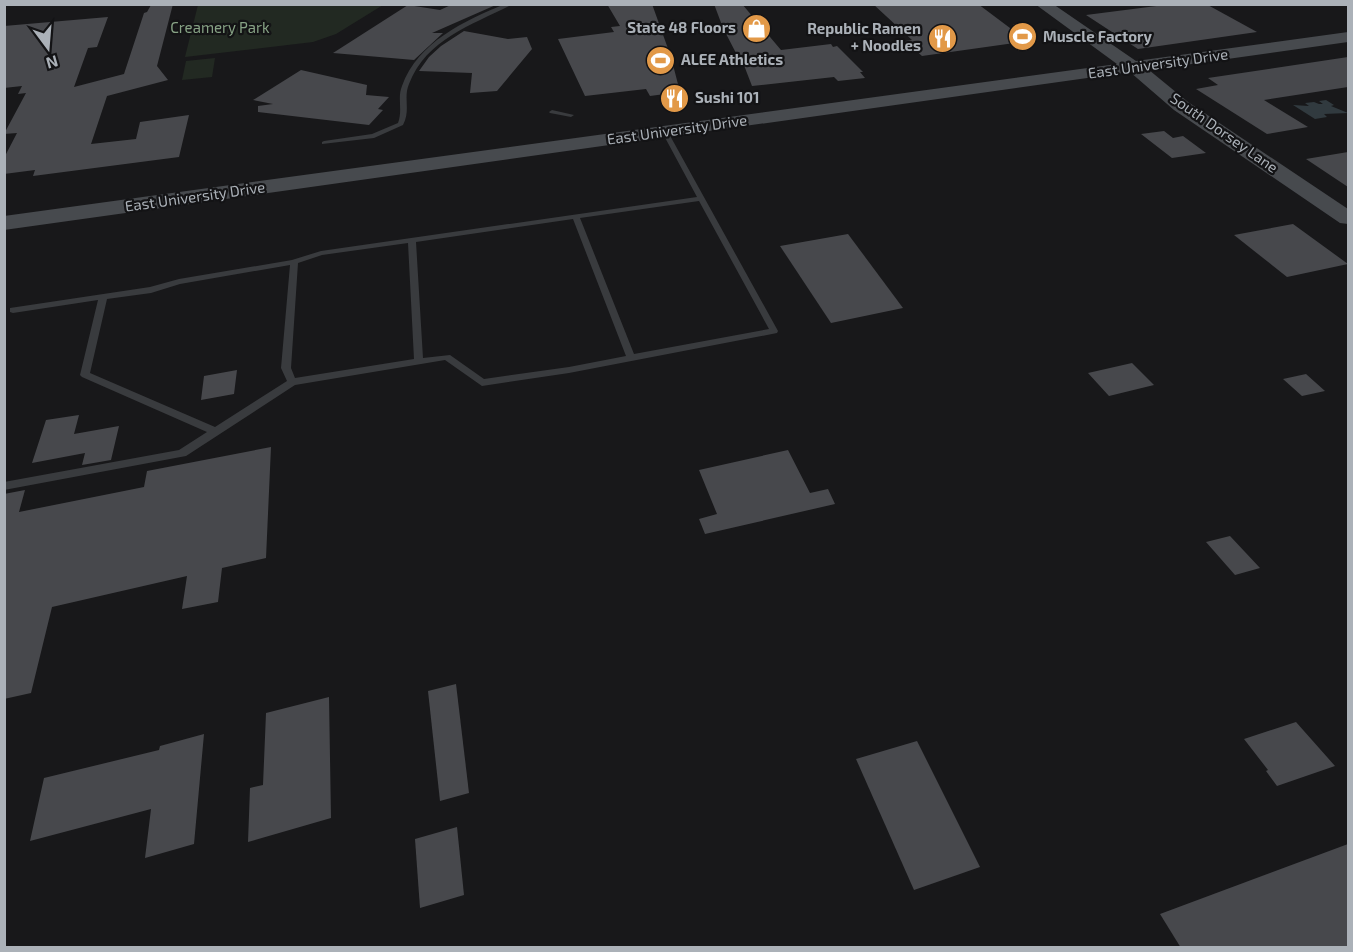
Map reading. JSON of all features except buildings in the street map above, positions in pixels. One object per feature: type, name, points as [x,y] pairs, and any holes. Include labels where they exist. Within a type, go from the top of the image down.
[{"type":"main road","name":"South Dorsey Lane","points":[[1042,4],[1134,67],[1181,106],[1348,218]]},
{"type":"main road","name":"East University Drive","points":[[4,223],[1348,37]]},
{"type":"lane","points":[[324,143],[374,136],[401,124],[406,111],[404,87],[416,63],[439,41],[458,29],[512,4]]},
{"type":"lane","points":[[552,112],[571,115]]},
{"type":"lane","points":[[4,486],[182,453],[292,382],[447,357],[482,383],[774,331],[665,132]]},
{"type":"lane","points":[[13,310],[103,297],[294,262],[321,253],[702,198]]},
{"type":"lane","points":[[576,218],[631,358]]},
{"type":"lane","points":[[412,240],[419,362]]},
{"type":"lane","points":[[292,382],[286,368],[294,262]]},
{"type":"lane","points":[[103,297],[85,375],[214,431]]},
{"type":"green space","name":"Creamery Park","points":[[198,4],[383,5],[336,34],[313,42],[185,57]]},
{"type":"green space","points":[[215,58],[212,77],[182,80],[186,61]]},
{"type":"shaded area","points":[[1326,100],[1334,105],[1331,106],[1348,113],[1324,114],[1327,117],[1315,119],[1293,105],[1309,106],[1305,103],[1314,102],[1323,104],[1319,101]]},
{"type":"place","name":"State 48 Floors","points":[[757,28]]},
{"type":"place","name":"Muscle Factory","points":[[1022,37]]},
{"type":"place","name":"Republic Ramen + Noodles","points":[[942,38]]},
{"type":"place","name":"ALEE Athletics","points":[[660,60]]},
{"type":"place","name":"Sushi 101","points":[[674,98]]}]
